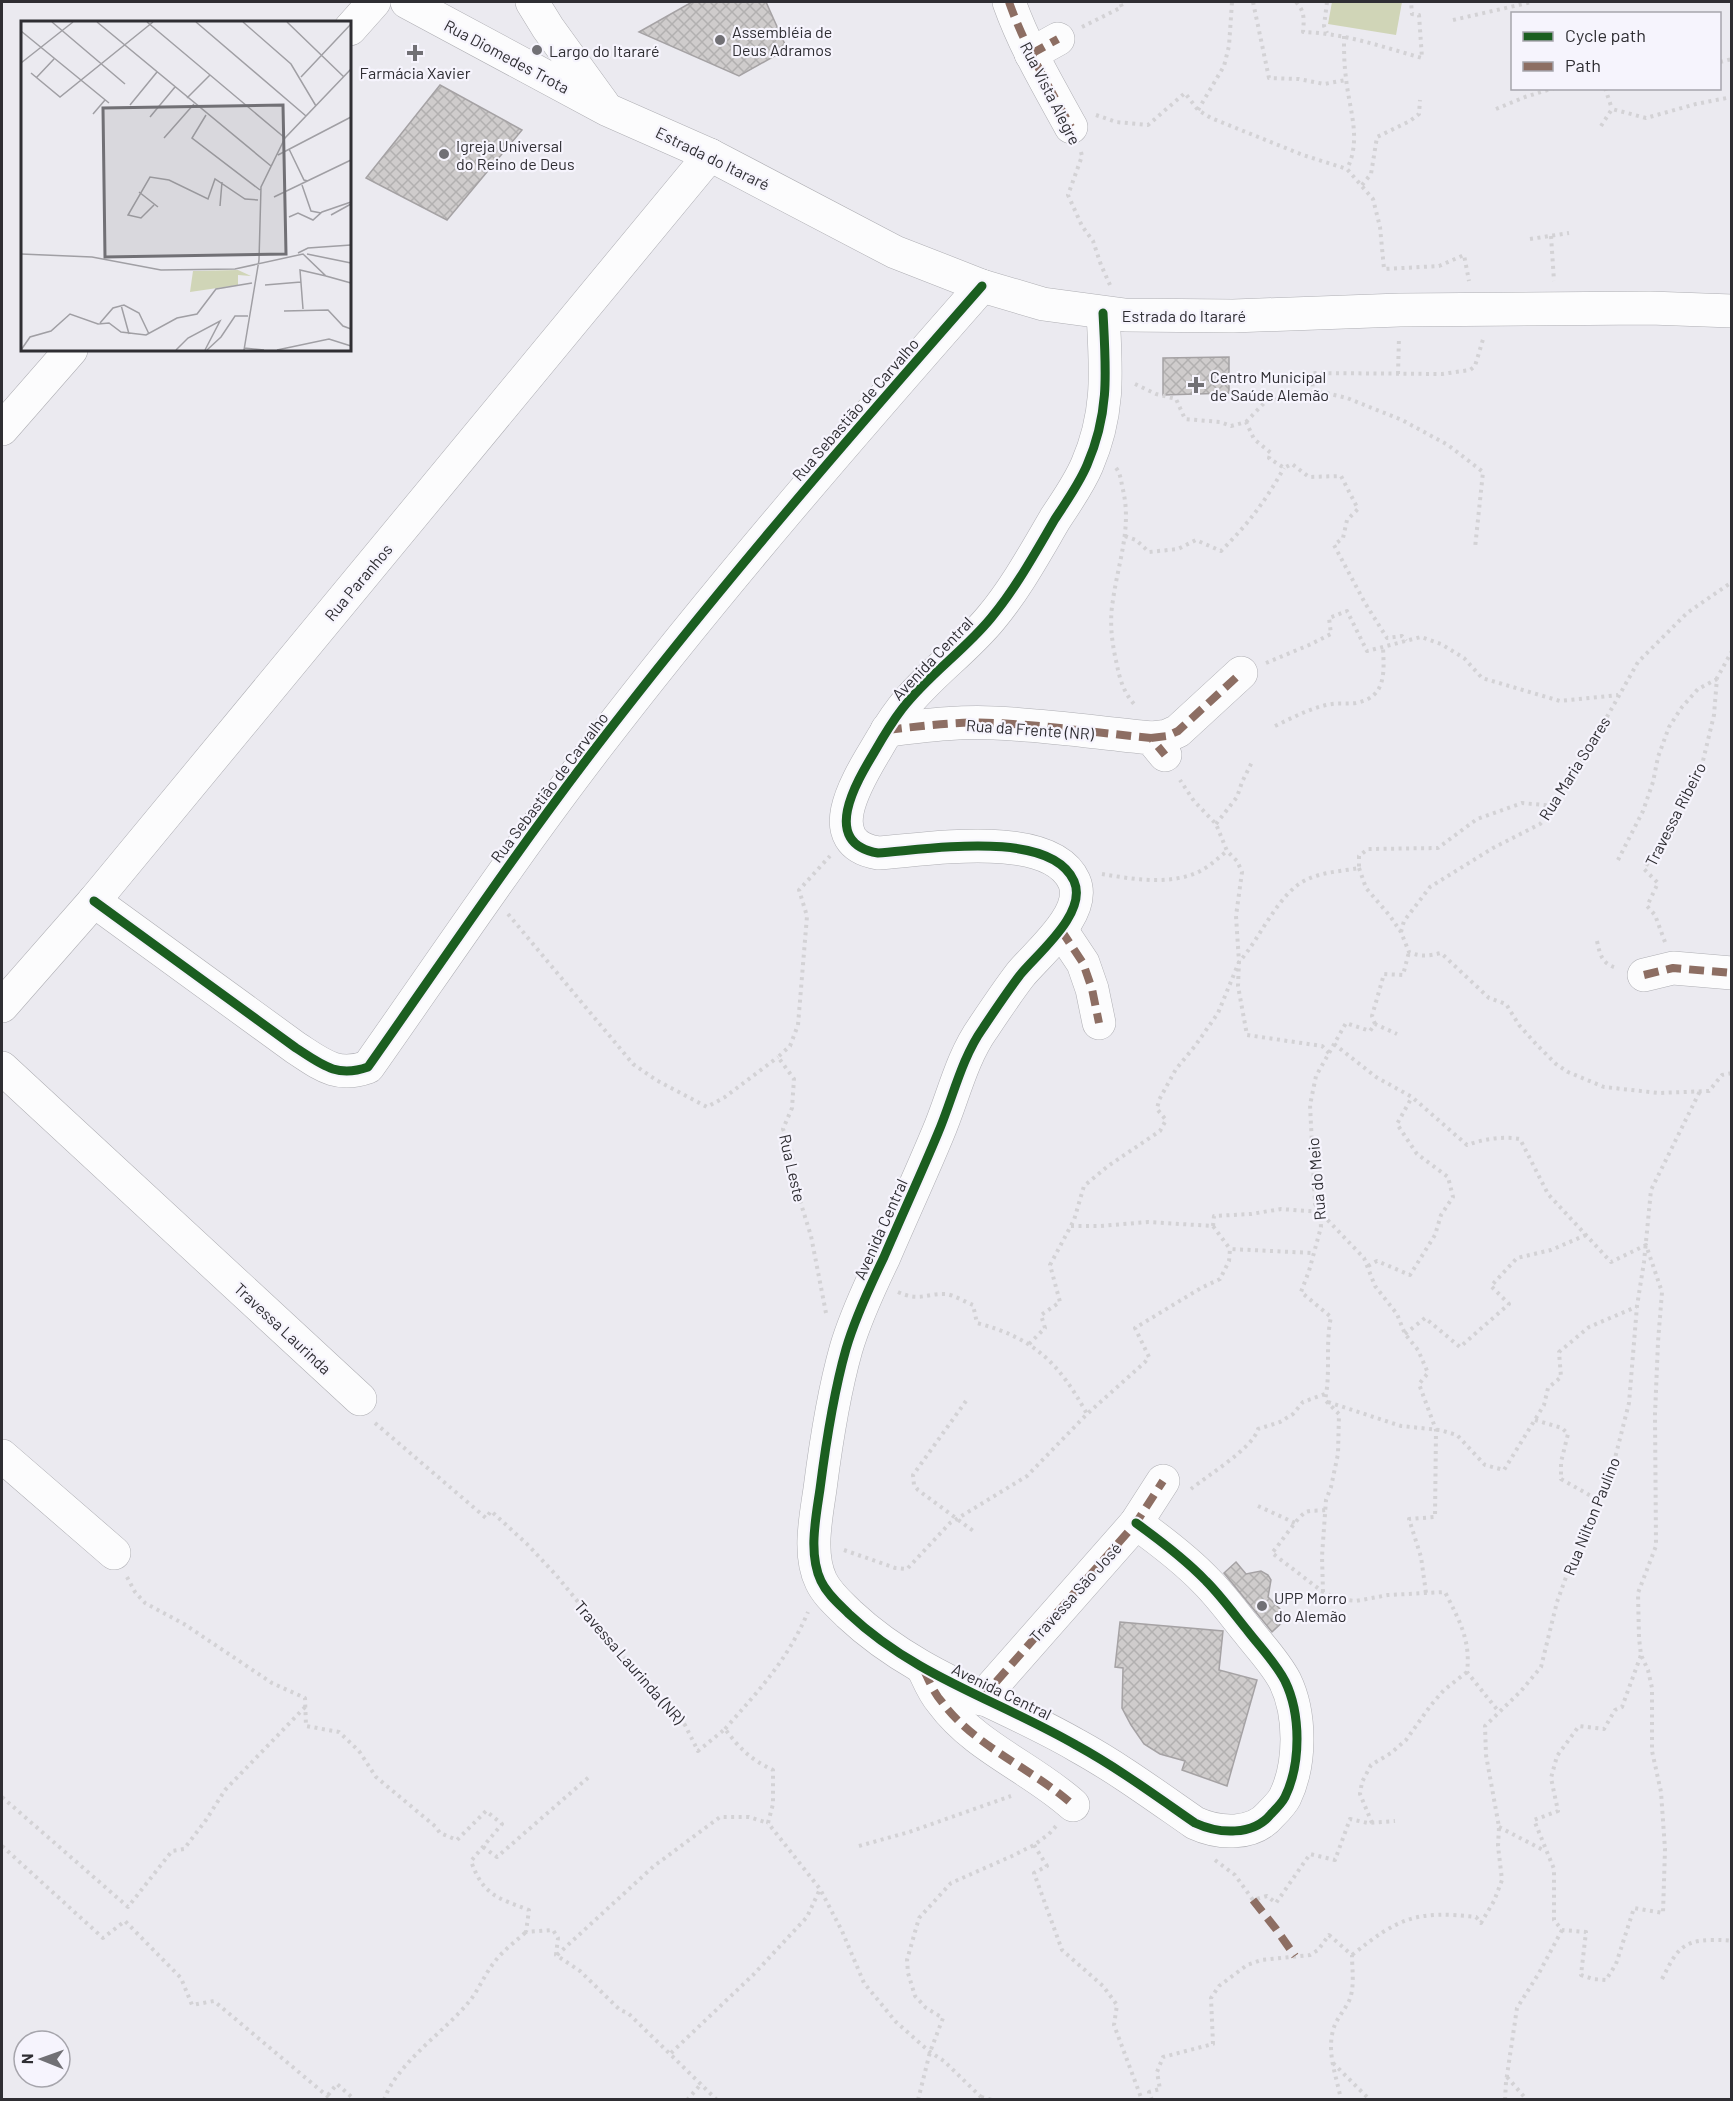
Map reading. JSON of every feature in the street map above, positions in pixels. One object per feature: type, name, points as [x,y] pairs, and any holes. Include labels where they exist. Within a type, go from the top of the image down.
[{"type":"street","points":[[351,28],[374,2]]},
{"type":"street","points":[[532,2],[608,110]]},
{"type":"street","name":"Rua Vista Alegre","points":[[1009,2],[1017,25],[1045,46],[1041,75],[1071,127]]},
{"type":"street","name":"Rua Diomedes Trota","points":[[418,4],[608,110]]},
{"type":"street","name":"Estrada do Itararé","points":[[608,110],[710,155],[895,252],[982,286],[1043,304],[1114,314],[1233,316],[1387,310],[1555,308],[1731,311]]},
{"type":"street","name":"Rua Paranhos","points":[[2,1006],[94,901],[710,155]]},
{"type":"street","name":"Rua Sebastião de Carvalho","points":[[94,901],[328,1069],[352,1073],[368,1067],[540,822],[648,681],[850,436],[982,286]]},
{"type":"street","name":"Avenida Central","points":[[849,835],[847,810],[851,793],[887,730],[915,693],[974,638],[991,618],[1018,580],[1086,467],[1102,424],[1114,314]]},
{"type":"street","points":[[2,429],[70,351]]},
{"type":"street","points":[[1161,743],[1187,723],[1240,673]]},
{"type":"street","name":"Rua da Frente (NR)","points":[[887,730],[928,725],[993,723],[1161,743]]},
{"type":"street","points":[[849,835],[859,847],[878,853],[976,845],[1017,848],[1051,858],[1069,873]]},
{"type":"street","name":"Avenida Central","points":[[1069,873],[1076,887],[1072,911],[1061,930],[1021,975],[980,1032],[960,1073],[943,1123],[873,1280],[847,1347],[824,1456],[816,1514],[816,1563],[821,1581],[833,1599],[867,1630],[924,1670],[1072,1742],[1107,1762],[1203,1827],[1210,1830],[1233,1831],[1264,1822],[1284,1799],[1292,1779],[1297,1746],[1295,1715],[1286,1683],[1272,1661],[1208,1582],[1177,1553],[1136,1523]]},
{"type":"street","points":[[1061,930],[1083,963],[1092,989],[1099,1023]]},
{"type":"street","points":[[1658,971],[1731,973]]},
{"type":"street","name":"Travessa Laurinda","points":[[2,1068],[360,1399]]},
{"type":"street","points":[[2,1456],[114,1553]]},
{"type":"street","name":"Travessa São José","points":[[981,1699],[1136,1523],[1174,1488]]},
{"type":"street","points":[[924,1670],[941,1702],[957,1720],[1004,1756],[1048,1784],[1073,1805]]},
{"type":"path","points":[[1045,46],[1122,7],[1120,2]]},
{"type":"path","points":[[1198,110],[1224,66],[1233,2]]},
{"type":"path","points":[[1253,2],[1269,78],[1299,79],[1324,84],[1346,80]]},
{"type":"path","points":[[1296,2],[1302,9],[1303,32],[1344,36],[1422,58],[1419,15],[1412,14],[1411,2]]},
{"type":"path","points":[[1327,2],[1324,26],[1327,33]]},
{"type":"path","points":[[1453,20],[1532,2]]},
{"type":"path","points":[[1344,36],[1346,80],[1354,134],[1353,156],[1347,169]]},
{"type":"path","points":[[1496,109],[1548,90]]},
{"type":"path","points":[[1606,90],[1612,109]]},
{"type":"path","points":[[1071,127],[1092,113],[1116,122],[1148,125],[1185,93],[1198,110],[1211,118],[1303,155],[1347,169],[1373,199],[1380,227],[1384,269],[1439,266],[1453,259]]},
{"type":"path","points":[[1612,109],[1646,118],[1731,97]]},
{"type":"path","points":[[1362,185],[1371,174],[1377,137],[1410,121],[1419,114],[1420,100]]},
{"type":"path","points":[[1601,126],[1612,109]]},
{"type":"path","points":[[1530,239],[1569,233]]},
{"type":"path","points":[[1551,236],[1555,308]]},
{"type":"path","points":[[1314,394],[1312,373],[1442,374],[1470,370]]},
{"type":"path","points":[[1106,376],[1176,399],[1185,418],[1220,422],[1231,426],[1246,422],[1266,401],[1322,392],[1347,398],[1402,420],[1448,445],[1483,472],[1475,548]]},
{"type":"path","points":[[1246,422],[1254,440],[1271,453],[1269,458],[1284,468]]},
{"type":"path","points":[[1095,445],[1119,472],[1125,498],[1125,536],[1113,601],[1111,640],[1119,675],[1128,698],[1161,743],[1194,801],[1216,824],[1227,851],[1237,861],[1242,872],[1236,916],[1239,986],[1246,1035],[1322,1046],[1329,1053]]},
{"type":"path","points":[[1125,536],[1136,540],[1149,552],[1178,549],[1197,540],[1221,551],[1258,510],[1284,468],[1292,464],[1310,477],[1341,477],[1358,510],[1347,520],[1343,538],[1334,544],[1365,603],[1387,638],[1402,636],[1406,641]]},
{"type":"path","points":[[1240,673],[1331,634],[1329,618],[1347,611],[1367,651],[1421,637],[1441,644],[1464,658],[1482,678],[1560,701],[1618,695]]},
{"type":"path","points":[[1275,726],[1309,710],[1333,704],[1358,703],[1375,695],[1384,679],[1383,647]]},
{"type":"path","points":[[1618,860],[1643,811],[1669,727],[1698,689],[1717,678]]},
{"type":"path","points":[[1216,824],[1237,797],[1253,760]]},
{"type":"path","points":[[1375,1024],[1372,1016],[1384,974],[1403,975],[1409,952],[1401,932],[1366,888],[1359,868],[1359,856],[1368,849],[1438,848],[1478,819],[1522,802],[1554,806]]},
{"type":"path","points":[[488,895],[510,916],[633,1064],[656,1080],[707,1107],[725,1097],[790,1046],[798,1025],[807,916],[800,890],[849,835]]},
{"type":"path","points":[[1069,873],[1078,871],[1145,880],[1177,877],[1194,874],[1209,866],[1227,851]]},
{"type":"path","points":[[1029,1344],[1045,1328],[1041,1314],[1060,1302],[1050,1265],[1071,1226],[1084,1186],[1108,1166],[1160,1131],[1166,1120],[1157,1109],[1159,1100],[1176,1069],[1218,1013],[1239,962],[1250,950],[1264,925],[1295,887],[1308,878],[1359,868]]},
{"type":"path","points":[[1409,952],[1417,956],[1441,953],[1489,998],[1506,1004],[1519,1025],[1556,1064],[1568,1072],[1604,1087],[1659,1093],[1709,1091],[1722,1075],[1731,1073]]},
{"type":"path","points":[[1334,1044],[1376,1077],[1412,1097],[1467,1145],[1480,1140],[1508,1137],[1520,1139],[1548,1194],[1611,1262],[1646,1245],[1662,1292],[1655,1414],[1656,1546],[1638,1593],[1641,1655],[1648,1670],[1652,1688],[1652,1751],[1661,1792],[1665,1849],[1664,1913],[1634,1908],[1616,1964],[1606,1980],[1593,1979],[1581,1975],[1586,1932],[1562,1930],[1554,1920],[1554,1869],[1534,1820],[1558,1811],[1551,1778],[1557,1756],[1580,1726],[1604,1729],[1615,1710],[1622,1707],[1641,1655]]},
{"type":"path","points":[[1368,1266],[1377,1261],[1410,1275],[1435,1235],[1441,1215],[1454,1197],[1448,1177],[1417,1154],[1397,1124],[1412,1097]]},
{"type":"path","points":[[815,1540],[895,1568],[907,1569],[957,1518],[1027,1476],[1087,1414],[1149,1357],[1135,1328],[1220,1279],[1229,1261],[1230,1249],[1213,1226],[1214,1216],[1251,1215],[1281,1209],[1320,1212],[1364,1258],[1375,1286],[1396,1314],[1405,1334],[1418,1350],[1428,1373],[1419,1384],[1436,1430],[1435,1517],[1409,1519],[1421,1557],[1426,1593]]},
{"type":"path","points":[[1071,1226],[1148,1222],[1213,1226]]},
{"type":"path","points":[[1405,1334],[1425,1318],[1460,1347],[1509,1304],[1491,1286],[1517,1258],[1551,1250],[1586,1234]]},
{"type":"path","points":[[1230,1249],[1312,1253]]},
{"type":"path","points":[[873,1280],[909,1297],[947,1294],[973,1305],[976,1323],[996,1328],[1029,1344],[1048,1358],[1070,1383],[1087,1414]]},
{"type":"path","points":[[1325,1400],[1401,1426],[1457,1435],[1485,1465],[1504,1470],[1536,1420],[1544,1405],[1548,1388],[1561,1377],[1559,1352],[1589,1327],[1637,1306]]},
{"type":"path","points":[[1174,1488],[1219,1467],[1242,1452],[1257,1435],[1258,1429],[1280,1422],[1303,1402],[1326,1394]]},
{"type":"path","points":[[1323,1592],[1322,1556],[1325,1510],[1338,1454],[1339,1414],[1325,1400]]},
{"type":"path","points":[[966,1401],[913,1475],[914,1485],[918,1490],[976,1533]]},
{"type":"path","points":[[1536,1420],[1562,1428],[1568,1434],[1561,1462],[1561,1479],[1598,1500]]},
{"type":"path","points":[[1258,1506],[1295,1523]]},
{"type":"path","points":[[1325,1510],[1307,1512],[1295,1523],[1272,1553],[1323,1592],[1337,1599],[1356,1601],[1388,1595],[1445,1592],[1468,1646],[1467,1672],[1499,1712]]},
{"type":"path","points":[[114,1553],[135,1592],[145,1603],[184,1624],[272,1683],[306,1698],[306,1726],[339,1732],[359,1751],[376,1777],[436,1827],[440,1833],[457,1840],[486,1811],[502,1824],[471,1861],[476,1877],[494,1897],[529,1910],[526,1932]]},
{"type":"path","points":[[768,1823],[773,1804],[773,1770],[755,1762],[741,1750],[725,1729],[776,1671],[800,1631],[821,1581]]},
{"type":"path","points":[[1372,1823],[1360,1794],[1362,1782],[1371,1765],[1391,1753],[1406,1740],[1431,1704],[1444,1690],[1467,1672]]},
{"type":"path","points":[[2,1797],[128,1907],[172,1851],[184,1849],[225,1790],[306,1706]]},
{"type":"path","points":[[483,1847],[497,1857],[590,1776]]},
{"type":"path","points":[[859,1846],[909,1832],[1048,1784]]},
{"type":"path","points":[[918,2100],[930,2052],[943,2019],[926,2008],[915,1996],[908,1973],[907,1960],[919,1918],[951,1883],[1034,1845],[1049,1834],[1073,1805]]},
{"type":"path","points":[[556,1955],[654,1866],[720,1817],[749,1817],[768,1823],[820,1889],[842,1931],[864,1983],[896,2022],[916,2037],[930,2052],[944,2061],[981,2098],[992,2100]]},
{"type":"path","points":[[1209,1856],[1235,1875],[1253,1900],[1267,1896],[1276,1903],[1310,1854],[1335,1860],[1350,1819],[1372,1823],[1395,1821]]},
{"type":"path","points":[[1499,1827],[1546,1851]]},
{"type":"path","points":[[1034,1845],[1047,1866],[1034,1873],[1048,1917],[1062,1950],[1103,1986],[1117,2005],[1114,2025],[1142,2100]]},
{"type":"path","points":[[2,1846],[103,1938],[125,1921],[182,1978],[192,2005],[214,2001],[332,2100]]},
{"type":"path","points":[[671,2053],[753,1975],[807,1917],[820,1889]]},
{"type":"path","points":[[384,2100],[386,2093],[411,2059],[469,2002],[496,1960],[526,1932],[553,1930],[558,1938],[556,1955]]},
{"type":"path","points":[[1505,2100],[1517,2008],[1562,1930]]},
{"type":"path","points":[[1152,2100],[1149,2092],[1160,2089],[1157,2072],[1163,2057],[1213,2044],[1211,1998],[1219,1986],[1247,1965],[1276,1957],[1310,1955],[1318,1950],[1329,1935],[1352,1955],[1352,1985],[1349,2000],[1337,2019],[1332,2036],[1332,2063],[1341,2100]]},
{"type":"path","points":[[1662,1979],[1674,1955],[1686,1944],[1703,1940],[1731,1941]]},
{"type":"path","points":[[556,1955],[580,1971],[620,2010],[628,2013],[717,2100]]},
{"type":"path","points":[[1332,2063],[1370,2100]]},
{"type":"path","points":[[1507,2076],[1527,2100]]},
{"type":"path","points":[[687,2100],[702,2083]]},
{"type":"path","points":[[328,2095],[337,2084],[355,2100]]},
{"type":"green space","points":[[1332,2],[1402,2],[1396,35],[1328,24]]},
{"type":"building","name":"Assembléia de Deus Adramos","points":[[692,2],[766,2],[787,49],[739,76],[639,32]]},
{"type":"building","name":"Igreja Universal do Reino de Deus","points":[[440,85],[522,130],[447,220],[366,178]]},
{"type":"building","name":"Centro Municipal de Saúde Alemão","points":[[1229,357],[1229,393],[1163,395],[1163,358]]},
{"type":"building","name":"UPP Morro do Alemão","points":[[1236,1562],[1246,1574],[1261,1571],[1271,1580],[1268,1597],[1288,1617],[1272,1632],[1224,1573]]},
{"type":"building","points":[[1120,1622],[1223,1631],[1219,1670],[1257,1680],[1227,1786],[1182,1770],[1185,1761],[1160,1754],[1144,1744],[1131,1725],[1122,1708],[1123,1668],[1115,1667]]},
{"type":"marked path","points":[[1009,2],[1045,81],[1071,127]]},
{"type":"marked path","points":[[1031,54],[1058,39]]},
{"type":"marked path","points":[[1151,738],[1167,736],[1178,731],[1241,673]]},
{"type":"marked path","points":[[887,730],[967,723],[1033,725],[1151,738],[1165,755]]},
{"type":"marked path","points":[[1061,930],[1083,963],[1092,989],[1099,1023]]},
{"type":"marked path","points":[[1644,975],[1673,968],[1732,973]]},
{"type":"marked path","points":[[981,1699],[1136,1523],[1163,1481]]},
{"type":"marked path","points":[[924,1670],[939,1698],[955,1718],[987,1745],[1073,1805]]},
{"type":"marked path","points":[[1253,1900],[1295,1956]]},
{"type":"cycle path","points":[[94,901],[314,1060],[338,1070],[347,1071],[368,1067],[538,825],[643,687],[786,513],[982,286]]},
{"type":"cycle path","points":[[1103,313],[1105,372],[1103,409],[1100,427],[1084,472],[1000,607],[980,630],[923,685],[895,719],[860,778],[852,794],[848,810],[846,824],[850,837],[860,847],[878,853],[954,847],[1014,848],[1040,854],[1061,864],[1074,881],[1076,893],[1074,906],[1068,919],[1049,944],[1015,981],[975,1040],[932,1148],[858,1314],[846,1349],[830,1419],[815,1523],[815,1559],[821,1581],[834,1599],[875,1636],[902,1655],[1092,1754],[1195,1823],[1225,1831],[1255,1826],[1264,1821],[1281,1804],[1294,1770],[1296,1724],[1294,1708],[1285,1681],[1272,1661],[1212,1587],[1164,1543],[1136,1523]]},
{"type":"place","name":"Assembléia de Deus Adramos","points":[[720,40]]},
{"type":"place","name":"Largo do Itararé","points":[[537,50]]},
{"type":"place","name":"Farmácia Xavier","points":[[415,53]]},
{"type":"place","name":"Igreja Universal do Reino de Deus","points":[[444,154]]},
{"type":"place","name":"Centro Municipal de Saúde Alemão","points":[[1196,385]]},
{"type":"place","name":"UPP Morro do Alemão","points":[[1262,1606]]}]
